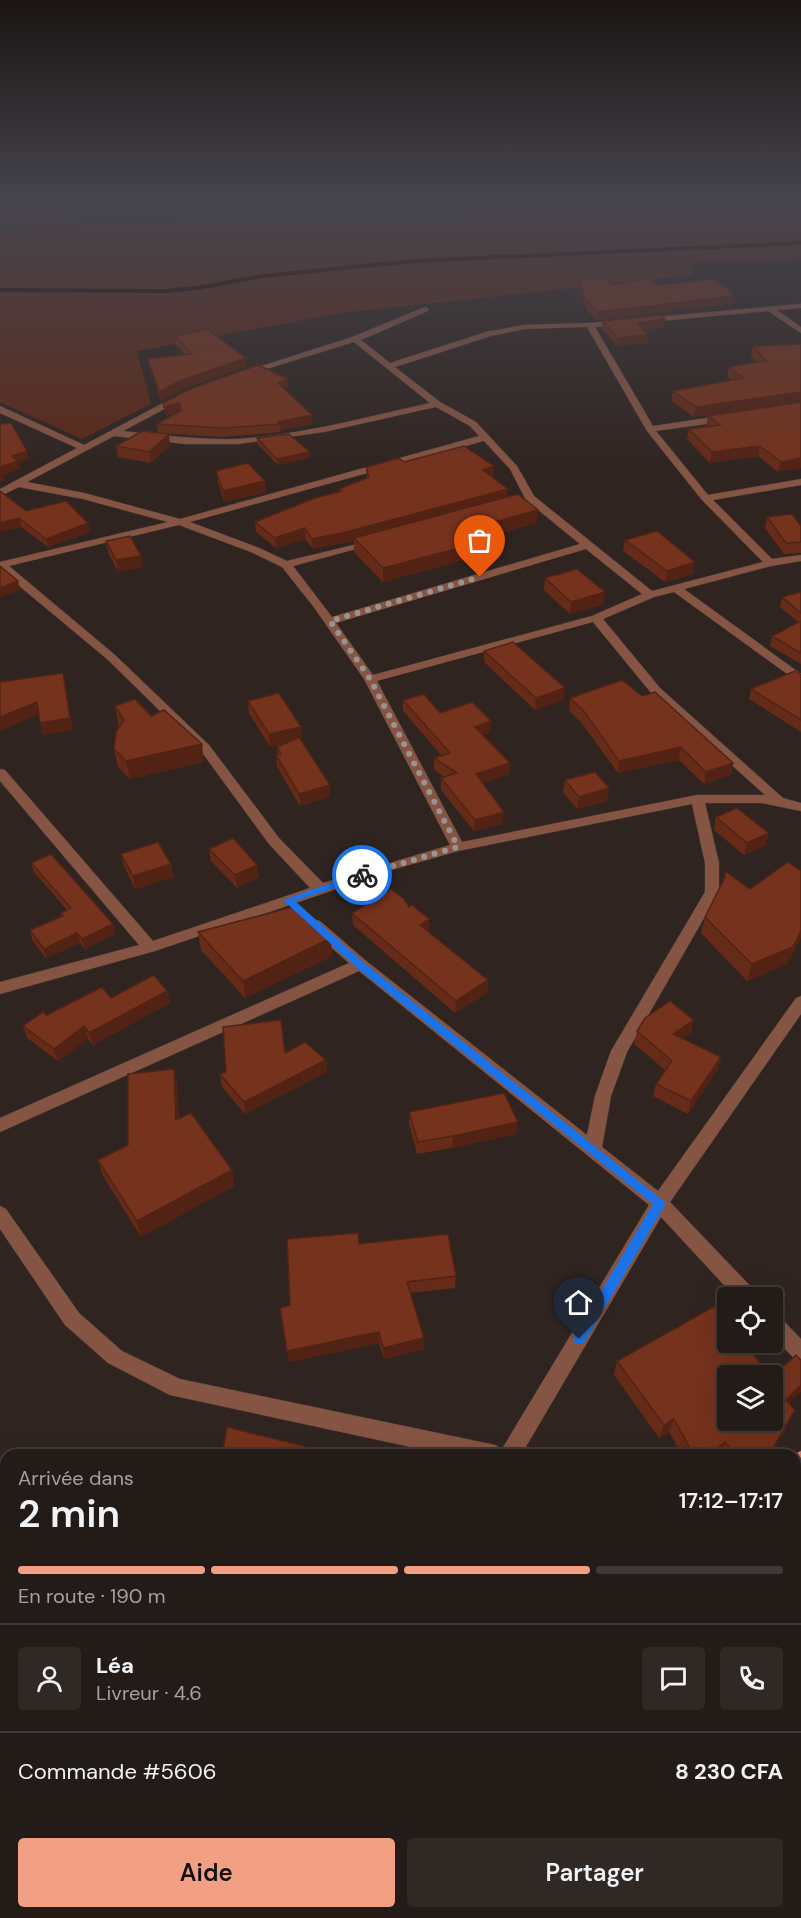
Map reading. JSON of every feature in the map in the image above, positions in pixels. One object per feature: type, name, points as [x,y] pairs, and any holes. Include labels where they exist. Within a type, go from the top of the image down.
[{"type":"street","points":[[389,366],[489,334],[524,327],[590,325],[801,306]]},
{"type":"street","points":[[233,376],[355,339],[425,309]]},
{"type":"street","points":[[770,309],[801,331]]},
{"type":"street","points":[[590,325],[650,429],[706,498],[770,563]]},
{"type":"street","points":[[355,339],[437,404],[473,424],[514,468],[525,500],[650,595]]},
{"type":"street","points":[[0,493],[187,393]]},
{"type":"street","points":[[114,433],[210,442],[251,439],[302,432],[437,404]]},
{"type":"street","points":[[0,409],[84,448]]},
{"type":"street","points":[[650,429],[743,415]]},
{"type":"street","points":[[1,565],[180,522],[484,438]]},
{"type":"street","points":[[706,498],[801,482]]},
{"type":"street","points":[[16,483],[84,496],[180,522],[255,550],[285,565],[330,621],[370,679],[458,847]]},
{"type":"street","points":[[285,565],[386,537]]},
{"type":"street","points":[[330,621],[587,545]]},
{"type":"street","points":[[370,679],[596,618],[650,595],[770,563],[801,558]]},
{"type":"street","points":[[1,565],[111,657],[205,748],[274,841],[320,889]]},
{"type":"street","points":[[678,589],[801,680]]},
{"type":"street","points":[[596,618],[656,691],[777,799]]},
{"type":"street","points":[[0,773],[150,947]]},
{"type":"street","points":[[0,988],[150,947],[320,889],[458,847],[697,799],[734,796],[777,799],[801,807]]},
{"type":"street","points":[[592,1150],[603,1096],[619,1051],[712,892],[712,863],[697,799]]},
{"type":"street","points":[[288,900],[360,964],[660,1203],[739,1287]]},
{"type":"street","points":[[0,1125],[360,964]]},
{"type":"street","points":[[514,1449],[660,1203],[801,1002]]},
{"type":"street","points":[[0,1214],[72,1319],[115,1357],[177,1388],[467,1449]]},
{"type":"street","points":[[783,1333],[801,1352]]},
{"type":"shaded area","points":[[0,293],[531,293],[342,313],[137,351],[151,404],[82,439],[0,402]]},
{"type":"building","points":[[584,293],[731,293],[735,296],[596,312],[586,300]]},
{"type":"building","points":[[661,315],[665,319],[637,323],[648,335],[618,338],[603,321]]},
{"type":"building","points":[[207,329],[246,358],[182,380],[159,392],[148,359],[192,354],[175,336]]},
{"type":"building","points":[[801,344],[801,392],[696,407],[673,391],[743,378],[729,367],[766,361],[753,346]]},
{"type":"building","points":[[258,365],[288,379],[278,383],[312,415],[278,422],[280,424],[223,428],[157,424],[182,410],[179,403],[164,407],[163,403],[190,389]]},
{"type":"building","points":[[801,402],[801,458],[781,462],[760,446],[712,452],[689,429],[720,425],[708,416]]},
{"type":"building","points":[[11,423],[27,451],[12,456],[18,461],[0,467],[0,424]]},
{"type":"building","points":[[142,431],[169,434],[149,452],[116,446]]},
{"type":"building","points":[[289,434],[310,452],[277,459],[257,438]]},
{"type":"building","points":[[464,446],[494,466],[483,470],[508,489],[312,539],[305,528],[275,538],[255,522],[315,498],[342,491],[339,489],[369,477],[366,467],[399,458],[404,462]]},
{"type":"building","points":[[248,463],[265,481],[223,491],[216,471]]},
{"type":"building","points":[[0,491],[26,511],[66,501],[88,523],[46,539],[19,518],[0,523]]},
{"type":"building","points":[[518,494],[538,510],[463,531],[479,543],[383,568],[354,538]]},
{"type":"building","points":[[792,514],[801,526],[801,542],[786,543],[767,517]]},
{"type":"building","points":[[657,531],[695,562],[667,571],[625,540]]},
{"type":"building","points":[[130,536],[141,556],[116,560],[106,541]]},
{"type":"building","points":[[0,566],[18,581],[0,588]]},
{"type":"building","points":[[577,569],[605,592],[571,602],[545,578]]},
{"type":"building","points":[[801,592],[801,613],[782,597]]},
{"type":"building","points":[[801,621],[801,653],[772,636]]},
{"type":"building","points":[[513,642],[565,688],[536,698],[484,651]]},
{"type":"building","points":[[795,671],[801,675],[801,720],[751,689]]},
{"type":"building","points":[[63,673],[70,718],[40,723],[37,702],[0,717],[0,682]]},
{"type":"building","points":[[622,680],[642,696],[655,692],[733,763],[706,772],[681,747],[619,761],[583,710],[570,698]]},
{"type":"building","points":[[279,693],[301,727],[269,734],[248,701]]},
{"type":"building","points":[[424,694],[440,713],[472,702],[491,721],[475,727],[510,763],[476,774],[504,812],[475,820],[441,778],[457,773],[434,758],[450,753],[403,700]]},
{"type":"building","points":[[135,699],[151,716],[164,710],[202,744],[126,761],[114,749],[116,732],[124,720],[115,706]]},
{"type":"building","points":[[299,737],[330,785],[299,794],[276,755],[281,754],[277,747]]},
{"type":"building","points":[[595,772],[609,788],[579,797],[565,780]]},
{"type":"building","points":[[737,808],[769,833],[747,843],[716,817]]},
{"type":"building","points":[[233,838],[257,865],[235,875],[209,849]]},
{"type":"building","points":[[158,842],[171,864],[133,876],[121,854]]},
{"type":"building","points":[[51,854],[113,924],[82,939],[77,933],[44,949],[30,930],[63,916],[61,913],[71,908],[31,863]]},
{"type":"building","points":[[788,862],[801,871],[801,931],[793,947],[752,964],[705,917],[725,877],[725,871],[750,889]]},
{"type":"building","points":[[391,889],[404,899],[409,907],[412,905],[429,919],[420,925],[488,980],[456,1001],[352,913]]},
{"type":"building","points":[[300,905],[331,938],[243,981],[198,932]]},
{"type":"building","points":[[154,975],[167,991],[89,1033],[84,1026],[54,1049],[23,1026],[43,1012],[47,1015],[102,987],[111,998]]},
{"type":"building","points":[[670,1001],[694,1020],[673,1034],[721,1057],[691,1101],[656,1084],[672,1061],[637,1031],[645,1018]]},
{"type":"building","points":[[281,1020],[285,1053],[305,1042],[326,1060],[244,1102],[220,1074],[226,1072],[223,1027]]},
{"type":"building","points":[[174,1069],[176,1120],[191,1113],[232,1170],[137,1221],[98,1160],[128,1145],[128,1074]]},
{"type":"building","points":[[504,1093],[518,1122],[418,1142],[409,1112]]},
{"type":"building","points":[[358,1233],[359,1244],[448,1234],[456,1276],[407,1282],[424,1338],[383,1348],[379,1332],[287,1351],[280,1308],[290,1305],[287,1239]]},
{"type":"building","points":[[715,1306],[717,1308],[717,1353],[752,1353],[762,1365],[717,1365],[717,1431],[783,1431],[772,1449],[731,1449],[725,1442],[716,1449],[691,1449],[674,1419],[664,1425],[617,1361]]},
{"type":"building","points":[[796,1355],[801,1360],[801,1385],[786,1400],[795,1410],[783,1431],[783,1367]]},
{"type":"building","points":[[227,1427],[316,1449],[223,1449]]},
{"type":"way so far","points":[[362,875],[458,847],[370,679],[330,621],[480,577]]},
{"type":"route","points":[[362,875],[288,900],[360,964],[660,1203],[579,1339]]}]
